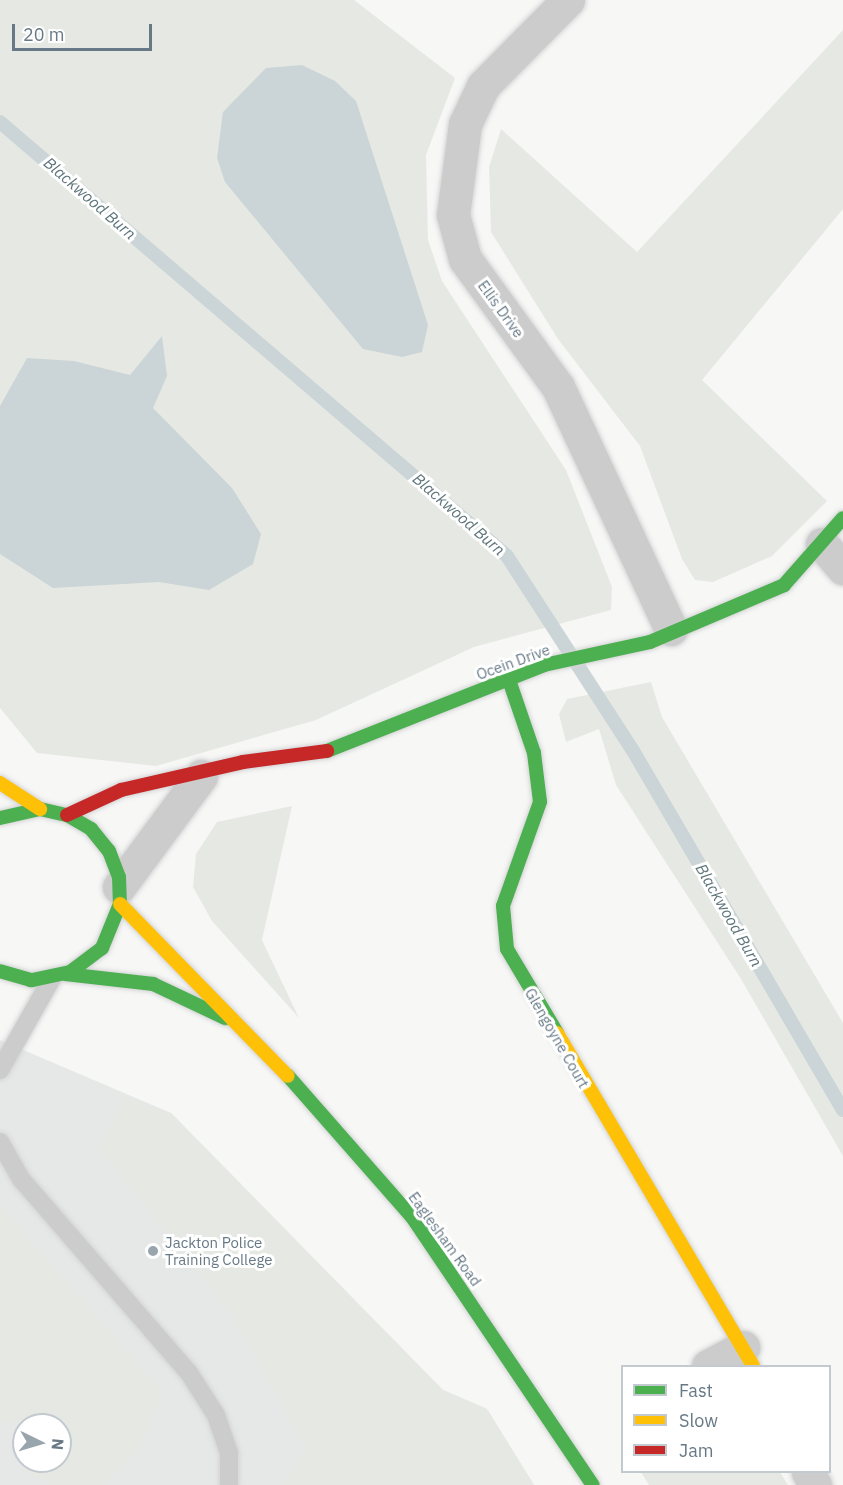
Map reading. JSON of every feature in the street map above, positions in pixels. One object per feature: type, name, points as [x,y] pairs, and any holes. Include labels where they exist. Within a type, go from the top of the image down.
[{"type":"street","name":"Ellis Drive","points":[[568,0],[483,86],[465,124],[453,215],[465,259],[558,387],[671,629]]},
{"type":"street","name":"Ocein Drive","points":[[68,815],[121,790],[201,776],[243,762],[318,754],[544,665],[650,642],[671,629],[784,585],[833,556],[843,518]]},
{"type":"street","name":"Glengoyne Court","points":[[509,680],[534,753],[540,802],[503,906],[507,949],[748,1357]]},
{"type":"street","points":[[58,976],[102,948],[120,896],[201,776]]},
{"type":"street","points":[[0,783],[40,809],[68,815],[91,829],[109,850],[120,896]]},
{"type":"street","points":[[0,818],[40,809]]},
{"type":"street","name":"Eaglesham Road","points":[[120,896],[248,1030],[412,1216],[593,1485]]},
{"type":"street","points":[[0,971],[153,984],[248,1030]]},
{"type":"street","points":[[712,1365],[748,1357]]},
{"type":"lane","points":[[0,1070],[58,976]]},
{"type":"lane","points":[[0,1142],[21,1179],[189,1373],[216,1415],[229,1453],[229,1485]]},
{"type":"shaded area","points":[[0,0],[354,0],[455,78],[426,155],[428,240],[442,281],[566,470],[612,587],[611,610],[474,647],[316,720],[156,766],[37,753],[0,708]]},
{"type":"shaded area","points":[[843,30],[843,209],[702,380],[827,501],[772,556],[713,582],[695,580],[682,559],[640,446],[558,339],[491,232],[489,167],[501,129],[637,252]]},
{"type":"shaded area","points":[[302,65],[335,81],[356,101],[428,325],[422,352],[402,357],[363,349],[225,182],[217,158],[223,112],[266,68]]},
{"type":"shaded area","points":[[162,336],[167,376],[153,408],[232,488],[261,534],[253,564],[209,590],[159,582],[53,588],[0,554],[0,406],[27,358],[74,361],[130,375]]},
{"type":"shaded area","points":[[651,682],[662,717],[843,1023],[843,1156],[741,979],[616,785],[599,729],[566,742],[559,714],[567,699]]},
{"type":"shaded area","points":[[292,806],[262,940],[299,1018],[212,921],[193,887],[196,854],[217,822]]},
{"type":"shaded area","name":"Jackton Police Training College","points":[[0,1040],[171,1113],[443,1390],[487,1409],[534,1485],[0,1485]]},
{"type":"shaded area","points":[[125,1097],[171,1113],[443,1390],[487,1409],[534,1485],[284,1485],[306,1449],[233,1316],[98,1148]]},
{"type":"shaded area","points":[[0,1205],[163,1393],[138,1451],[104,1485],[51,1485],[27,1473],[72,1473],[72,1413],[12,1413],[12,1423],[0,1422]]},
{"type":"shaded area","points":[[642,1473],[781,1473],[788,1485],[649,1485]]},
{"type":"waterway","name":"Blackwood Burn","points":[[0,122],[507,556],[632,749],[843,1110]]},
{"type":"traffic: fast","points":[[327,751],[544,665],[650,642],[784,585],[843,518]]},
{"type":"traffic: fast","points":[[509,680],[534,753],[540,802],[503,906],[507,949],[557,1033]]},
{"type":"traffic: fast","points":[[0,818],[40,809],[67,815],[91,829],[109,851],[119,877],[120,904],[102,948],[70,972],[31,980],[0,971]]},
{"type":"traffic: fast","points":[[65,974],[153,984],[225,1018]]},
{"type":"traffic: fast","points":[[288,1076],[412,1217],[593,1485]]},
{"type":"traffic: slow","points":[[0,783],[40,809]]},
{"type":"traffic: slow","points":[[120,904],[288,1076]]},
{"type":"traffic: slow","points":[[557,1033],[752,1365]]},
{"type":"traffic: jam","points":[[67,815],[121,790],[243,762],[327,751]]},
{"type":"place","name":"Jackton Police Training College","points":[[153,1251]]}]
